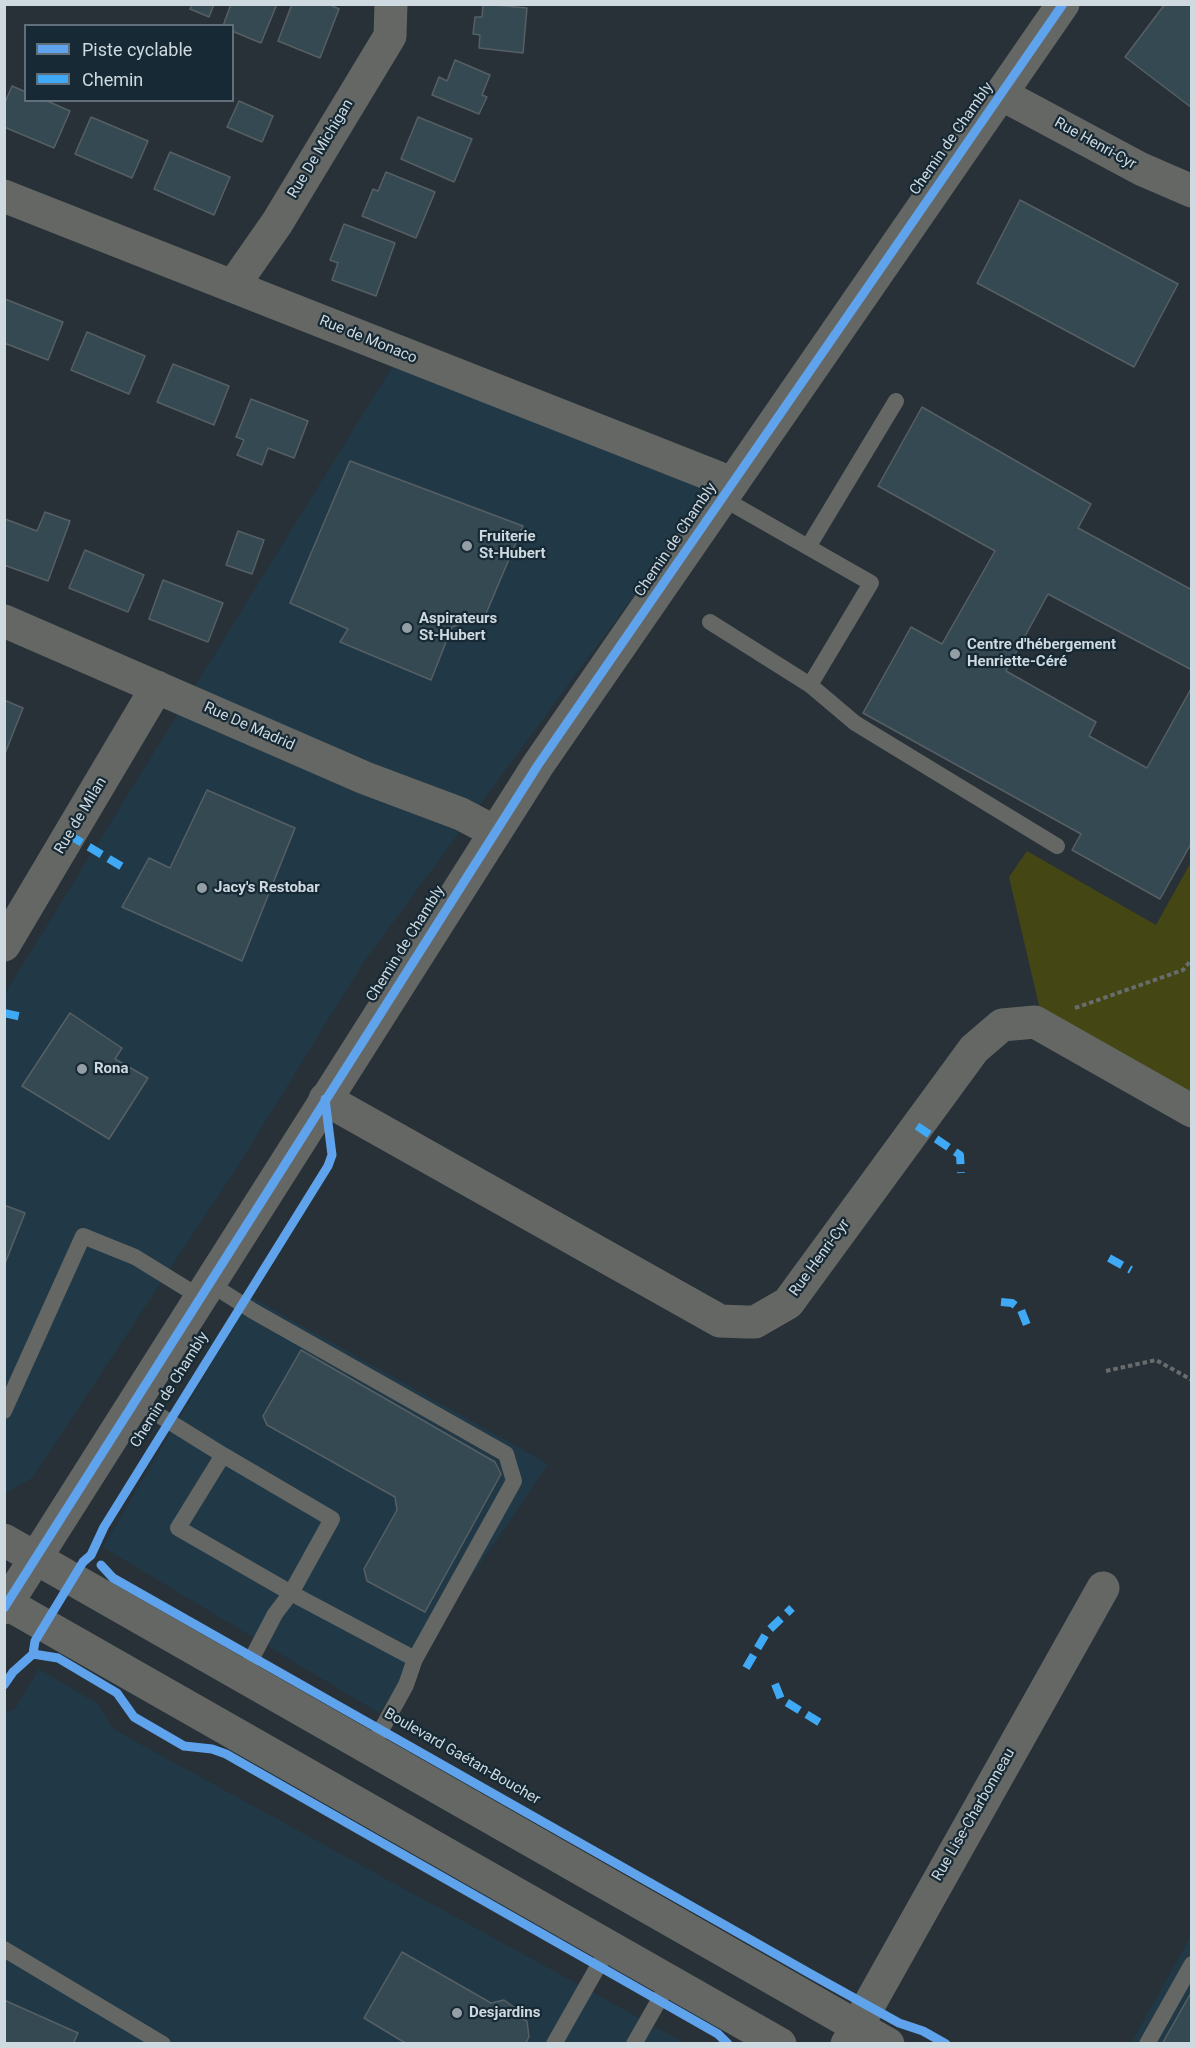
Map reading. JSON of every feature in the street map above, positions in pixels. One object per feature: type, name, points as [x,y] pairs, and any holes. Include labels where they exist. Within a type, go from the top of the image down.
[{"type":"street","name":"Rue De Michigan","points":[[233,286],[276,223],[390,36],[391,4]]},
{"type":"street","name":"Chemin de Chambly","points":[[6,1605],[495,832],[727,490],[1063,4]]},
{"type":"street","name":"Rue Henri-Cyr","points":[[1001,94],[1141,169],[1191,191]]},
{"type":"street","name":"Rue de Monaco","points":[[4,196],[233,286],[727,490]]},
{"type":"street","name":"Rue De Madrid","points":[[4,621],[365,778],[461,814],[495,832]]},
{"type":"street","name":"Rue de Milan","points":[[4,945],[157,687]]},
{"type":"street","name":"Rue Henri-Cyr","points":[[325,1099],[720,1322],[755,1322],[788,1303],[974,1049],[1002,1025],[1035,1022]]},
{"type":"street","points":[[1035,1022],[1191,1111]]},
{"type":"street","points":[[4,1540],[370,1750],[852,2035],[888,2043]]},
{"type":"street","name":"Rue Lise-Charbonneau","points":[[852,2035],[1103,1588]]},
{"type":"street","points":[[6,1605],[780,2043]]},
{"type":"lane","points":[[808,547],[896,401]]},
{"type":"lane","points":[[727,490],[808,547],[871,584],[810,685]]},
{"type":"lane","points":[[710,622],[810,685],[855,723],[1057,846]]},
{"type":"lane","points":[[4,1412],[83,1236],[253,1311],[506,1454],[514,1481],[415,1659],[406,1685],[370,1750]]},
{"type":"lane","points":[[136,1401],[332,1519],[291,1593],[275,1614],[242,1677]]},
{"type":"lane","points":[[223,1455],[178,1528],[291,1593],[415,1659]]},
{"type":"lane","points":[[554,2043],[609,1947]]},
{"type":"lane","points":[[4,1949],[163,2043]]},
{"type":"lane","points":[[1147,2043],[1191,1964]]},
{"type":"lane","points":[[634,2043],[670,1981]]},
{"type":"path","points":[[1035,1022],[1183,970],[1191,959]]},
{"type":"path","points":[[1106,1371],[1156,1360],[1191,1380]]},
{"type":"shaded area","points":[[394,364],[714,487],[363,963],[236,1169],[32,1478],[5,1494],[4,995]]},
{"type":"shaded area","points":[[251,1297],[548,1464],[379,1713],[103,1547]]},
{"type":"shaded area","points":[[39,1669],[98,1704],[113,1729],[685,2043],[5,2044],[5,1713],[15,1709]]},
{"type":"shaded area","points":[[1191,1936],[1191,2043],[1131,2043]]},
{"type":"green space","points":[[1027,851],[1156,925],[1191,862],[1191,1095],[1041,1014],[1009,877]]},
{"type":"building","points":[[192,4],[214,4],[209,17],[190,9]]},
{"type":"building","points":[[231,4],[277,4],[261,43],[234,32],[234,24],[224,24]]},
{"type":"building","points":[[292,4],[328,4],[339,9],[320,58],[278,41]]},
{"type":"building","points":[[483,4],[527,8],[523,53],[479,48],[480,35],[473,34],[475,17],[482,17]]},
{"type":"building","points":[[1165,4],[1192,4],[1192,108],[1125,57]]},
{"type":"building","points":[[455,60],[490,75],[482,95],[487,97],[479,114],[432,95],[439,77],[447,81]]},
{"type":"building","points":[[12,86],[24,91],[24,102],[50,102],[70,111],[54,148],[4,127],[4,105]]},
{"type":"building","points":[[239,101],[273,116],[262,142],[227,127]]},
{"type":"building","points":[[91,117],[148,141],[132,178],[75,154]]},
{"type":"building","points":[[418,117],[472,139],[454,182],[401,159]]},
{"type":"building","points":[[170,152],[230,177],[214,215],[154,189]]},
{"type":"building","points":[[386,172],[435,192],[416,238],[362,216],[373,189],[378,191]]},
{"type":"building","points":[[1020,200],[1178,284],[1134,367],[977,283]]},
{"type":"building","points":[[344,224],[395,243],[376,296],[332,280],[338,263],[330,260]]},
{"type":"building","points":[[5,299],[63,322],[48,360],[4,343]]},
{"type":"building","points":[[87,332],[145,356],[129,394],[71,370]]},
{"type":"building","points":[[173,364],[229,386],[214,425],[157,402]]},
{"type":"building","points":[[251,399],[308,421],[294,458],[268,448],[262,465],[237,455],[244,440],[236,437]]},
{"type":"building","name":"Centre d'hébergement Henriette-Céré","points":[[922,407],[1091,504],[1078,528],[1192,590],[1192,670],[1048,594],[1006,671],[1096,722],[1089,736],[1147,768],[1192,687],[1192,842],[1160,899],[1072,850],[1081,834],[863,713],[911,627],[942,644],[995,551],[878,486]]},
{"type":"building","points":[[350,461],[523,526],[485,616],[452,627],[431,680],[340,642],[348,629],[290,603]]},
{"type":"building","points":[[45,512],[70,521],[48,581],[4,565],[5,519],[37,531]]},
{"type":"building","points":[[238,531],[264,540],[252,574],[226,565]]},
{"type":"building","points":[[85,550],[144,575],[128,612],[69,588]]},
{"type":"building","points":[[163,580],[223,603],[208,642],[149,619]]},
{"type":"building","points":[[4,700],[23,708],[6,751],[4,750]]},
{"type":"building","name":"Jacy's Restobar","points":[[207,790],[295,828],[242,961],[122,907],[149,858],[170,868]]},
{"type":"building","name":"Rona","points":[[70,1013],[122,1048],[115,1059],[148,1078],[109,1139],[22,1086]]},
{"type":"building","points":[[4,1205],[25,1213],[4,1266]]},
{"type":"building","points":[[301,1350],[495,1462],[501,1474],[425,1612],[367,1581],[364,1569],[397,1510],[395,1497],[267,1425],[263,1416]]},
{"type":"building","points":[[402,1952],[491,2003],[504,2000],[515,2008],[518,2017],[527,2021],[529,2037],[525,2044],[407,2044],[364,2018]]},
{"type":"building","points":[[1192,1991],[1192,2044],[1162,2044]]},
{"type":"building","points":[[4,2000],[78,2033],[73,2044],[4,2044]]},
{"type":"marked path","points":[[69,835],[126,869]]},
{"type":"marked path","points":[[4,1013],[22,1017]]},
{"type":"marked path","points":[[917,1126],[960,1155],[961,1173]]},
{"type":"marked path","points":[[1109,1258],[1131,1270]]},
{"type":"marked path","points":[[1001,1302],[1012,1303],[1021,1310],[1027,1325]]},
{"type":"marked path","points":[[746,1668],[767,1632],[792,1608]]},
{"type":"marked path","points":[[775,1684],[781,1699],[824,1725]]},
{"type":"cycle path","points":[[4,1608],[538,765],[1063,4]]},
{"type":"cycle path","points":[[4,1685],[13,1672],[33,1654],[35,1641],[83,1562],[91,1555],[104,1527],[328,1166],[332,1155],[325,1099]]},
{"type":"cycle path","name":"Boulevard Gaétan-Boucher","points":[[101,1565],[113,1578],[809,1973],[899,2023],[923,2031],[946,2044]]},
{"type":"cycle path","points":[[33,1654],[58,1658],[117,1693],[134,1717],[184,1746],[212,1749],[226,1754],[718,2034],[728,2044]]},
{"type":"place","name":"Fruiterie St-Hubert","points":[[467,546]]},
{"type":"place","name":"Aspirateurs St-Hubert","points":[[407,628]]},
{"type":"place","name":"Centre d'hébergement Henriette-Céré","points":[[955,654]]},
{"type":"place","name":"Jacy's Restobar","points":[[202,888]]},
{"type":"place","name":"Rona","points":[[82,1069]]},
{"type":"place","name":"Desjardins","points":[[457,2013]]}]
